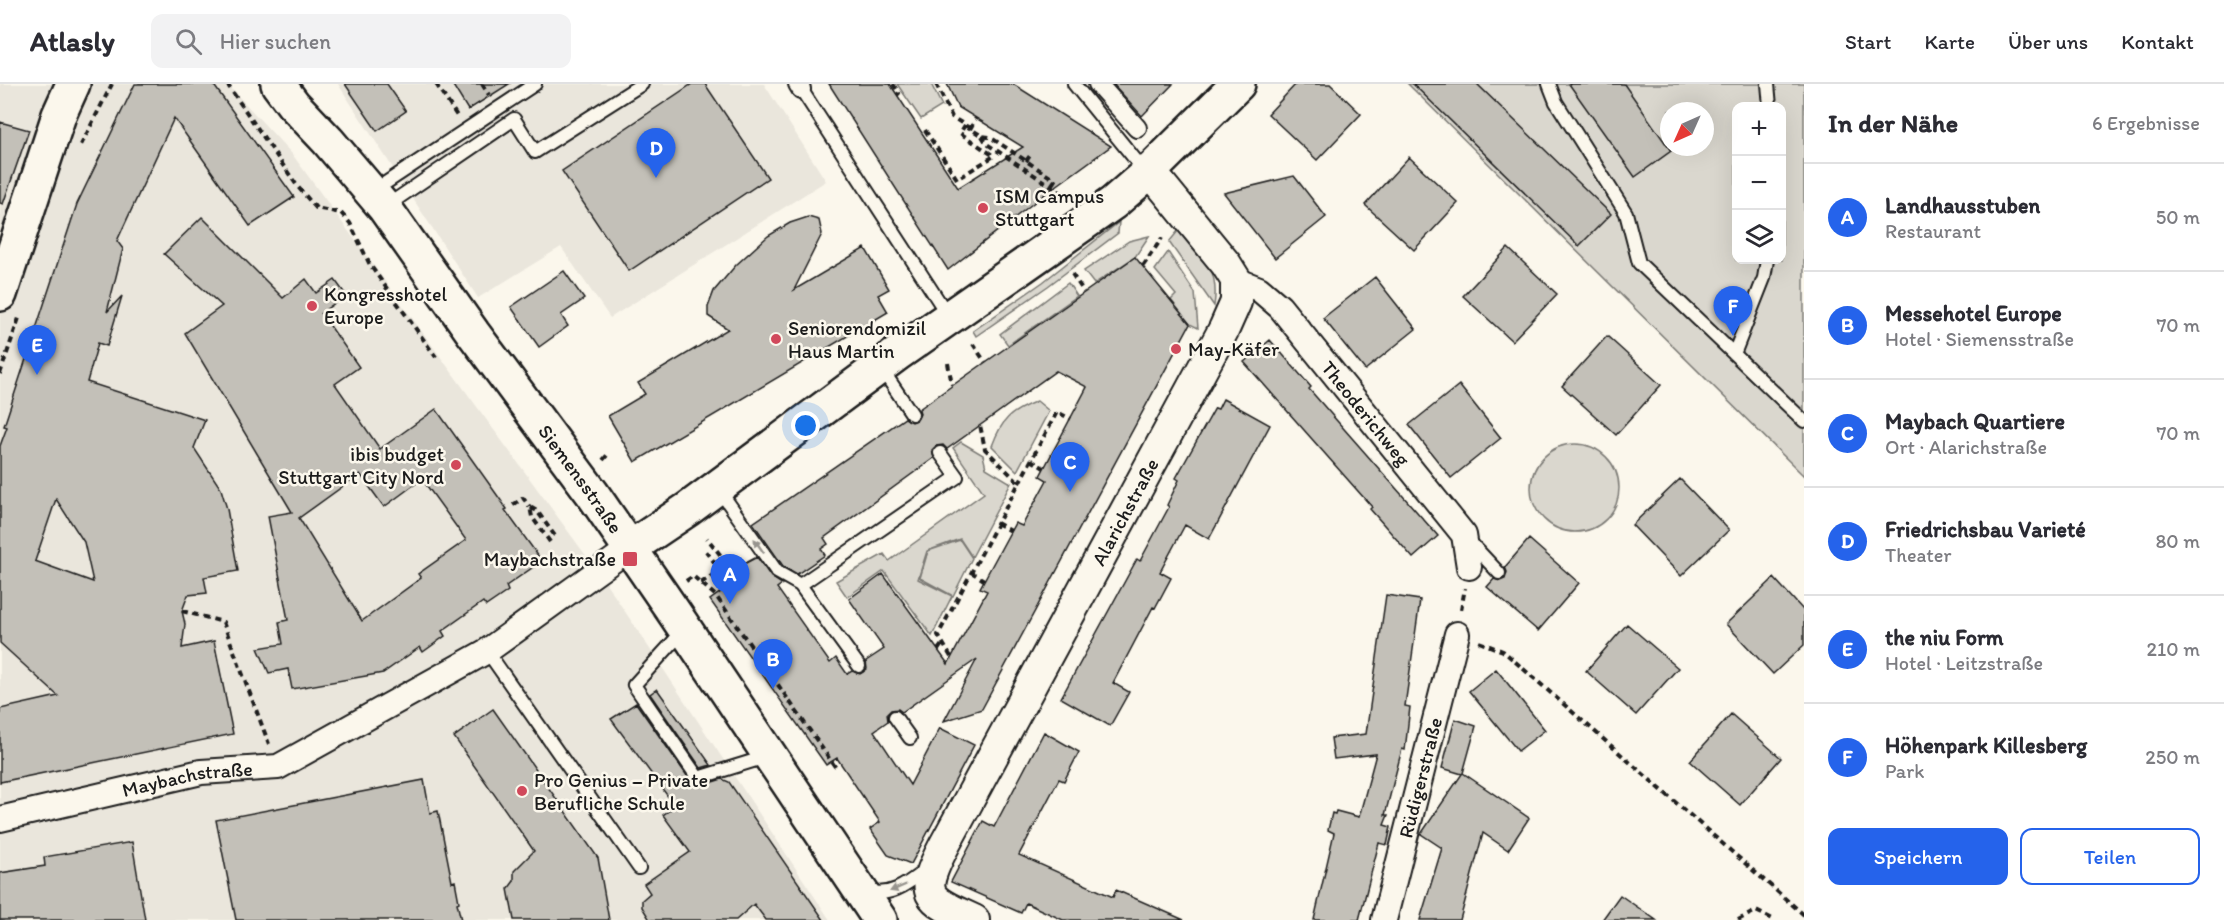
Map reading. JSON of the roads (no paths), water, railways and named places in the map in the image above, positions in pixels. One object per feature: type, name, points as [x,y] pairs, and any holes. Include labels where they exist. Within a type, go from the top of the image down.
[{"type":"main road","points":[[0,294],[59,115],[73,84]]},
{"type":"main road","name":"Siemensstraße","points":[[278,84],[378,200],[630,548],[880,920]]},
{"type":"main road","name":"Maybachstraße","points":[[630,548],[950,317],[1113,203],[1148,173],[1238,84]]},
{"type":"street","points":[[1098,84],[1137,128]]},
{"type":"street","points":[[1148,173],[1200,230],[1236,280]]},
{"type":"street","name":"Theoderichweg","points":[[1236,280],[1259,289],[1280,307],[1464,535]]},
{"type":"street","name":"Alarichstraße","points":[[974,920],[936,901],[929,892],[929,877],[935,862],[1224,328],[1236,302],[1236,280]]},
{"type":"street","points":[[1464,535],[1469,567]]},
{"type":"street","name":"Maybachstraße","points":[[0,819],[201,772],[278,767],[487,651],[630,548]]},
{"type":"street","name":"Rüdigerstraße","points":[[1384,920],[1457,634]]},
{"type":"lane","points":[[378,200],[466,129],[535,84]]},
{"type":"lane","points":[[378,200],[514,119],[535,152],[642,84]]},
{"type":"lane","points":[[1074,84],[1148,173]]},
{"type":"lane","points":[[1549,84],[1556,102],[1626,213],[1639,263],[1804,421]]},
{"type":"lane","points":[[1768,84],[1770,102]]},
{"type":"lane","points":[[799,87],[950,317]]},
{"type":"lane","points":[[1734,354],[1764,278],[1766,264]]},
{"type":"lane","points":[[880,367],[912,414]]},
{"type":"lane","points":[[800,585],[957,477],[940,453]]},
{"type":"lane","points":[[717,487],[777,572],[800,585],[858,666]]},
{"type":"lane","points":[[1464,535],[1499,573]]},
{"type":"lane","points":[[685,629],[634,685],[698,778],[770,756]]},
{"type":"lane","points":[[487,651],[639,868]]},
{"type":"lane","points":[[895,717],[910,738]]},
{"type":"lane","points":[[856,883],[867,892],[894,891],[902,888],[935,862]]},
{"type":"place","name":"Friedrichsbau Varieté","points":[[656,178]]},
{"type":"place","name":"ISM Campus Stuttgart","points":[[983,208]]},
{"type":"place","name":"Kongresshotel Europe","points":[[312,306]]},
{"type":"place","name":"Höhenpark Killesberg","points":[[1733,336]]},
{"type":"place","name":"Seniorendomizil Haus Martin","points":[[776,339]]},
{"type":"place","name":"May-Käfer","points":[[1176,349]]},
{"type":"place","name":"the niu Form","points":[[37,375]]},
{"type":"place","name":"ibis budget Stuttgart City Nord","points":[[456,465]]},
{"type":"place","name":"Maybach Quartiere","points":[[1070,492]]},
{"type":"place","name":"Maybachstraße","points":[[630,559]]},
{"type":"place","name":"Landhausstuben","points":[[730,604]]},
{"type":"place","name":"Messehotel Europe","points":[[773,689]]},
{"type":"place","name":"Pro Genius – Private Berufliche Schule","points":[[522,791]]}]
